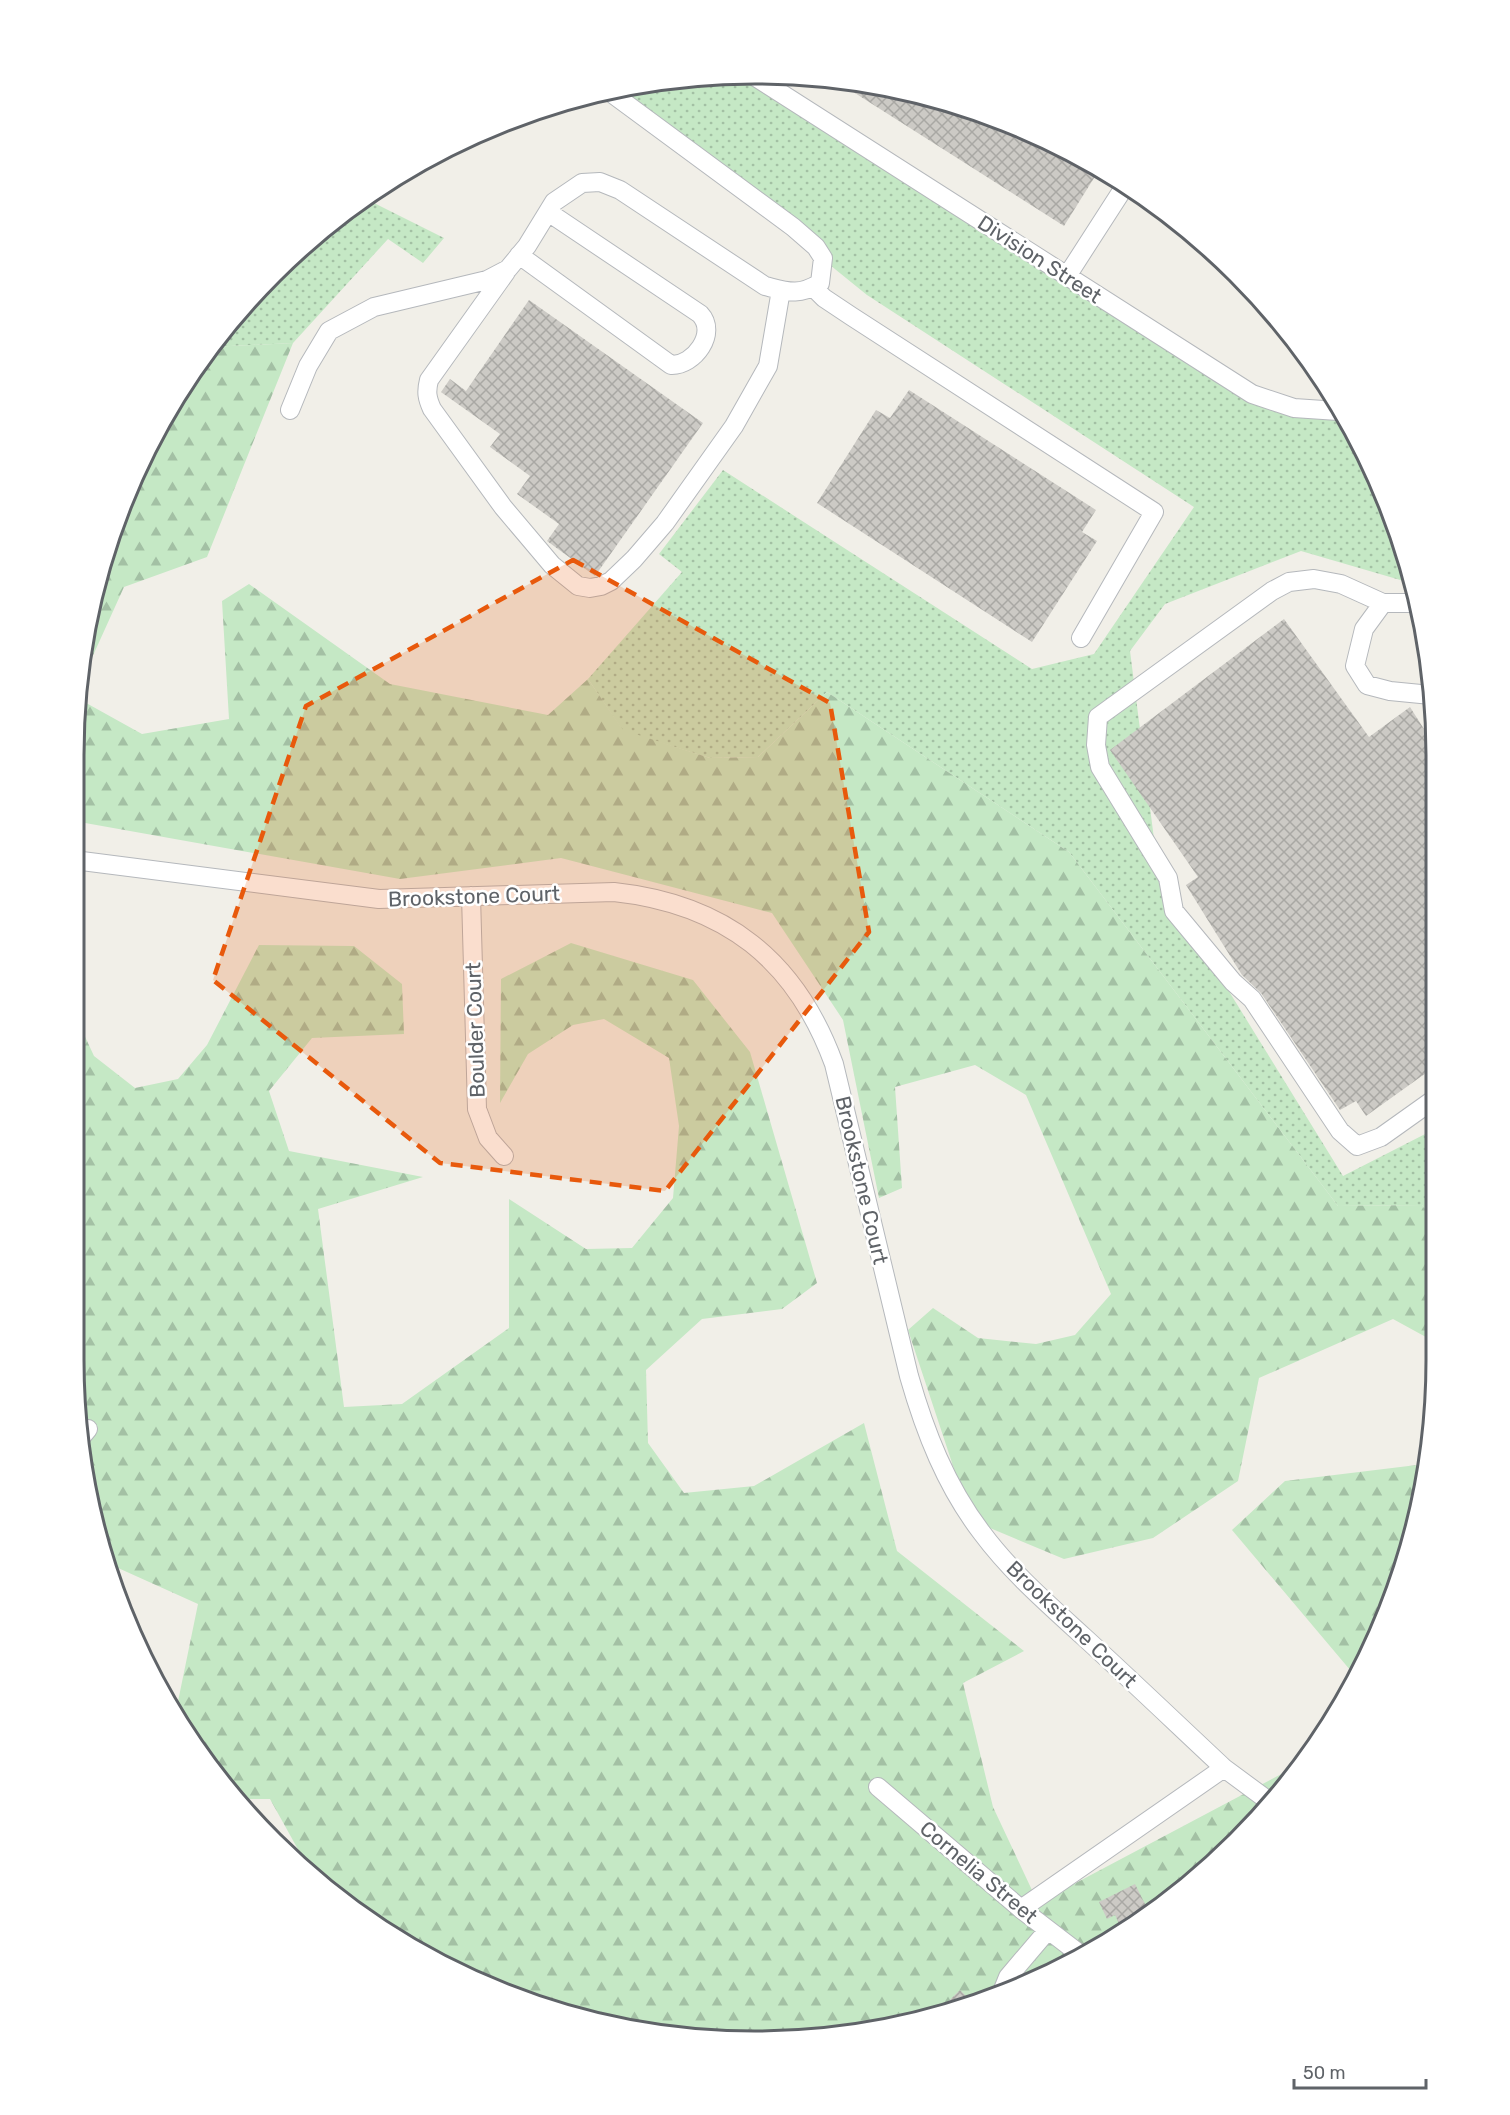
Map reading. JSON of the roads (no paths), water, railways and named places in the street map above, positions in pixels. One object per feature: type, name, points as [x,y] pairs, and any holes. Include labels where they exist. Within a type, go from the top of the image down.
[{"type":"street","name":"Division Street","points":[[767,84],[1252,394],[1294,408],[1330,410]]},
{"type":"street","points":[[619,98],[794,227],[816,247],[822,258],[820,283],[806,292],[765,286],[620,190],[600,182],[582,183],[554,202],[429,380],[426,392],[432,409],[503,507],[552,565],[578,586],[590,588],[611,581],[634,559],[665,523],[734,426],[768,366],[782,290]]},
{"type":"street","points":[[1067,276],[1121,193]]},
{"type":"street","points":[[514,262],[671,365],[690,360],[707,336],[706,324],[700,314],[548,212]]},
{"type":"street","points":[[290,410],[308,366],[329,331],[374,307],[487,280],[514,262]]},
{"type":"street","points":[[813,287],[824,298],[851,316],[1154,512],[1081,638]]},
{"type":"street","points":[[1408,603],[1383,603],[1341,584],[1314,579],[1289,582],[1272,591],[1098,717],[1096,745],[1100,767],[1168,878],[1174,911],[1233,982],[1252,999],[1340,1131],[1357,1146],[1381,1137],[1426,1105]]},
{"type":"street","points":[[1383,603],[1364,629],[1355,666],[1367,685],[1390,691],[1423,694]]},
{"type":"street","name":"Brookstone Court","points":[[84,861],[379,899],[614,892],[643,895],[679,904],[705,915],[737,932],[760,950],[789,980],[811,1011],[825,1037],[834,1064],[919,1414],[933,1450],[955,1492],[981,1532],[1004,1561],[1037,1594],[1224,1768],[1263,1797]]},
{"type":"street","name":"Boulder Court","points":[[471,896],[477,1109],[488,1138],[504,1156]]},
{"type":"street","points":[[1021,1909],[1224,1768]]},
{"type":"street","name":"Cornelia Street","points":[[878,1787],[1021,1909],[1074,1950]]},
{"type":"street","points":[[1006,1982],[1048,1930]]}]
